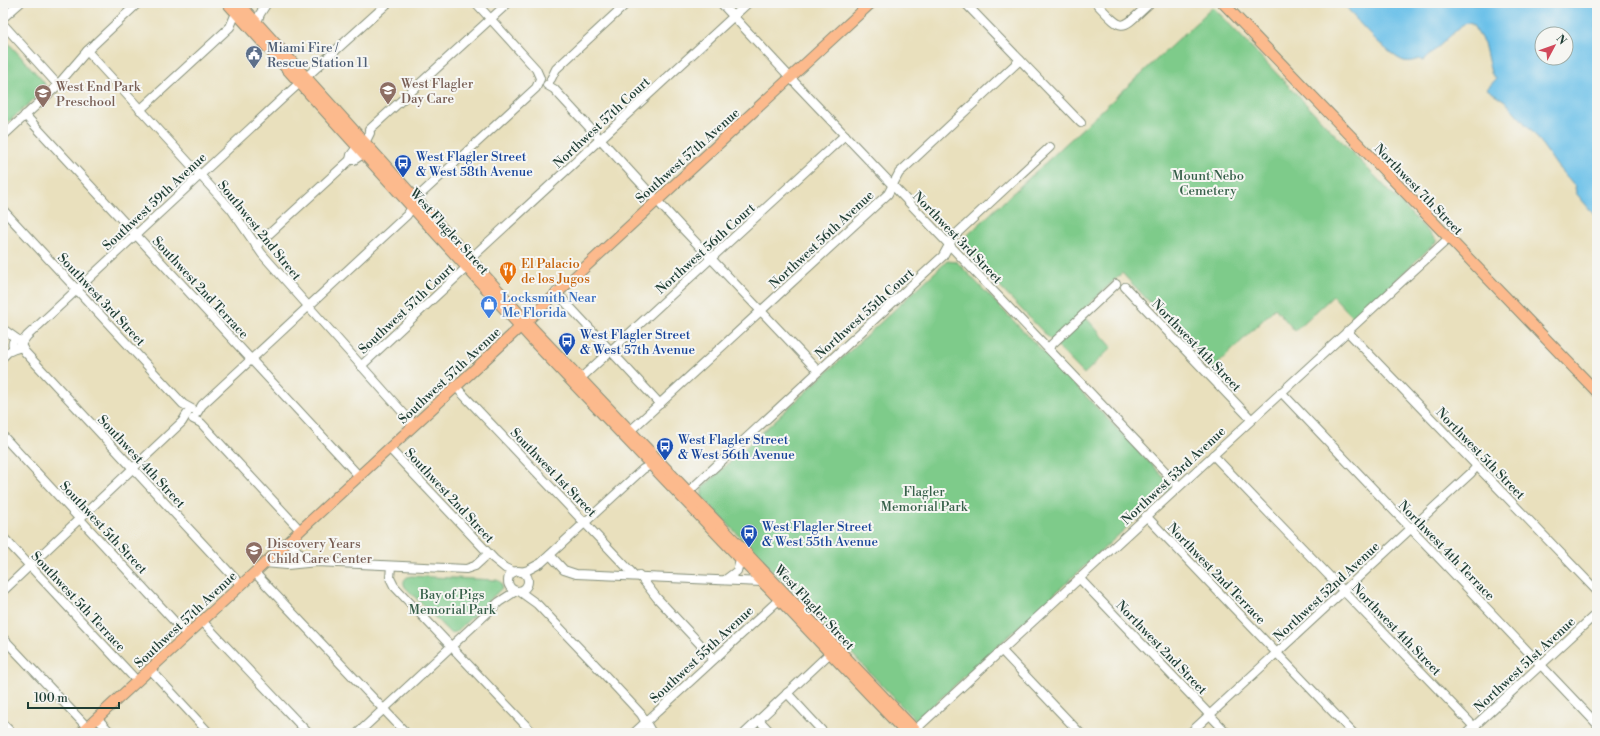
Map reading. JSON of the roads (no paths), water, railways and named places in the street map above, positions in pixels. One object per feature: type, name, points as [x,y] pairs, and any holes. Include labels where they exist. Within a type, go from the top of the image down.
[{"type":"main road","name":"West Flagler Street","points":[[227,3],[247,12],[362,148],[613,425],[762,582],[782,597],[913,732]]},
{"type":"main road","name":"Southwest 57th Avenue","points":[[84,730],[255,573],[556,292],[657,201],[871,3]]},
{"type":"main road","name":"Northwest 7th Street","points":[[1223,3],[1597,392]]},
{"type":"main road","name":"West Flagler Street","points":[[237,8],[244,22],[357,134],[362,148]]},
{"type":"main road","name":"West Flagler Street","points":[[523,324],[580,378],[777,585],[782,597],[830,653],[859,678],[895,722],[913,732]]},
{"type":"main road","points":[[613,425],[630,431]]},
{"type":"main road","points":[[651,465],[667,470]]},
{"type":"main road","points":[[762,582],[777,585]]},
{"type":"street","points":[[3,18],[20,3]]},
{"type":"street","points":[[3,136],[58,85],[87,51],[138,3]]},
{"type":"street","name":"Southwest 59th Avenue","points":[[6,355],[388,3]]},
{"type":"street","points":[[476,3],[657,201],[818,371]]},
{"type":"street","points":[[357,134],[367,129],[369,130],[508,3]]},
{"type":"street","points":[[3,591],[182,422],[407,215],[422,193],[627,3]]},
{"type":"street","name":"Northwest 3rd Street","points":[[721,3],[844,135],[1179,486]]},
{"type":"street","name":"Northwest 57th Court","points":[[468,264],[748,3]]},
{"type":"street","points":[[965,3],[1081,123]]},
{"type":"street","points":[[1096,3],[1121,26],[1127,24],[1150,3]]},
{"type":"street","points":[[247,12],[266,5]]},
{"type":"street","points":[[257,23],[266,5]]},
{"type":"street","points":[[230,27],[237,8]]},
{"type":"street","points":[[140,110],[230,27],[244,22]]},
{"type":"street","points":[[3,24],[58,85]]},
{"type":"street","name":"Southwest 2nd Street","points":[[87,51],[234,212],[256,246],[414,425]]},
{"type":"street","name":"Northwest 56th Avenue","points":[[630,431],[888,194],[899,173],[1020,60]]},
{"type":"street","name":"Southwest 2nd Terrace","points":[[26,116],[359,476]]},
{"type":"street","points":[[256,246],[350,160],[351,155],[362,148],[370,133],[369,130]]},
{"type":"street","name":"Northwest 56th Court","points":[[580,378],[844,135]]},
{"type":"street","name":"Northwest 55th Court","points":[[688,492],[943,256],[954,236],[1050,147]]},
{"type":"street","name":"Southwest 3rd Street","points":[[3,210],[300,530]]},
{"type":"street","name":"Northwest 53rd Avenue","points":[[913,732],[1449,238]]},
{"type":"street","name":"Southwest 57th Court","points":[[361,366],[468,264]]},
{"type":"street","points":[[1048,348],[1116,284]]},
{"type":"street","name":"Northwest 4th Street","points":[[1125,287],[1251,419]]},
{"type":"street","points":[[556,292],[660,404]]},
{"type":"street","name":"Southwest 4th Street","points":[[5,331],[19,344],[241,585]]},
{"type":"street","name":"Northwest 5th Street","points":[[1347,331],[1597,591]]},
{"type":"street","name":"Southwest 1st Street","points":[[455,386],[585,523],[637,575],[656,598],[714,659]]},
{"type":"street","name":"Northwest 4th Terrace","points":[[1281,392],[1597,724]]},
{"type":"street","name":"Southwest 5th Street","points":[[3,436],[187,635]]},
{"type":"street","name":"Southwest 2nd Street","points":[[389,448],[491,557],[505,568],[517,572]]},
{"type":"street","name":"Northwest 4th Street","points":[[1213,455],[1477,730]]},
{"type":"street","points":[[499,602],[508,583],[508,577],[517,572],[528,570],[541,563],[643,469],[651,465]]},
{"type":"street","name":"Northwest 52nd Avenue","points":[[1190,733],[1471,474],[1477,466]]},
{"type":"street","name":"Northwest 2nd Terrace","points":[[1146,516],[1353,733]]},
{"type":"street","name":"Southwest 5th Terrace","points":[[3,537],[137,681]]},
{"type":"street","points":[[288,541],[301,554],[317,562]]},
{"type":"street","points":[[550,555],[564,570],[571,573],[762,582]]},
{"type":"street","points":[[265,563],[287,565],[317,562],[468,569],[491,557]]},
{"type":"street","name":"Southwest 2nd Street","points":[[491,557],[508,583]]},
{"type":"street","points":[[725,580],[737,571],[740,559]]},
{"type":"street","points":[[358,733],[499,602],[525,588],[527,583],[540,567],[541,563]]},
{"type":"street","points":[[391,566],[390,576],[393,584],[534,733]]},
{"type":"street","points":[[517,572],[525,574],[527,583],[537,604]]},
{"type":"street","points":[[255,573],[406,733]]},
{"type":"street","name":"Northwest 2nd Street","points":[[1079,578],[1227,733]]},
{"type":"street","points":[[508,583],[511,589],[517,591],[537,604],[641,714],[652,733]]},
{"type":"street","name":"Southwest 55th Avenue","points":[[634,733],[782,597]]},
{"type":"street","name":"Northwest 51st Avenue","points":[[1467,733],[1477,730],[1541,665],[1597,614]]},
{"type":"street","points":[[202,621],[308,733]]},
{"type":"street","points":[[3,638],[84,730]]},
{"type":"street","points":[[1001,650],[1080,733]]},
{"type":"street","points":[[745,733],[830,653]]},
{"type":"street","points":[[150,669],[209,733]]},
{"type":"street","points":[[787,693],[824,733]]},
{"type":"street","points":[[97,718],[111,733]]},
{"type":"street","points":[[759,720],[772,733]]},
{"type":"street","points":[[3,724],[12,733]]},
{"type":"water","points":[[1344,3],[1597,3],[1597,218],[1576,193],[1575,187],[1557,166],[1536,136],[1505,101],[1487,89],[1496,79],[1491,73],[1484,43],[1472,24],[1467,23],[1462,25],[1423,61],[1419,59],[1404,61],[1398,58],[1362,26]]},
{"type":"place","name":"Miami Fire / Rescue Station 11","points":[[254,69]]},
{"type":"place","name":"West Flagler Day Care","points":[[388,105]]},
{"type":"place","name":"West End Park Preschool","points":[[43,108]]},
{"type":"place","name":"West Flagler Street & West 58th Avenue","points":[[403,178]]},
{"type":"place","name":"El Palacio de los Jugos","points":[[508,285]]},
{"type":"place","name":"Locksmith Near Me Florida","points":[[489,319]]},
{"type":"place","name":"West Flagler Street & West 57th Avenue","points":[[567,356]]},
{"type":"place","name":"West Flagler Street & West 56th Avenue","points":[[665,461]]},
{"type":"place","name":"West Flagler Street & West 55th Avenue","points":[[749,548]]},
{"type":"place","name":"Discovery Years Child Care Center","points":[[254,565]]},
{"type":"park label","name":"Mount Nebo Cemetery","points":[[1208,182]]},
{"type":"park label","name":"Flagler Memorial Park","points":[[924,498]]},
{"type":"park label","name":"Bay of Pigs Memorial Park","points":[[452,602]]}]
